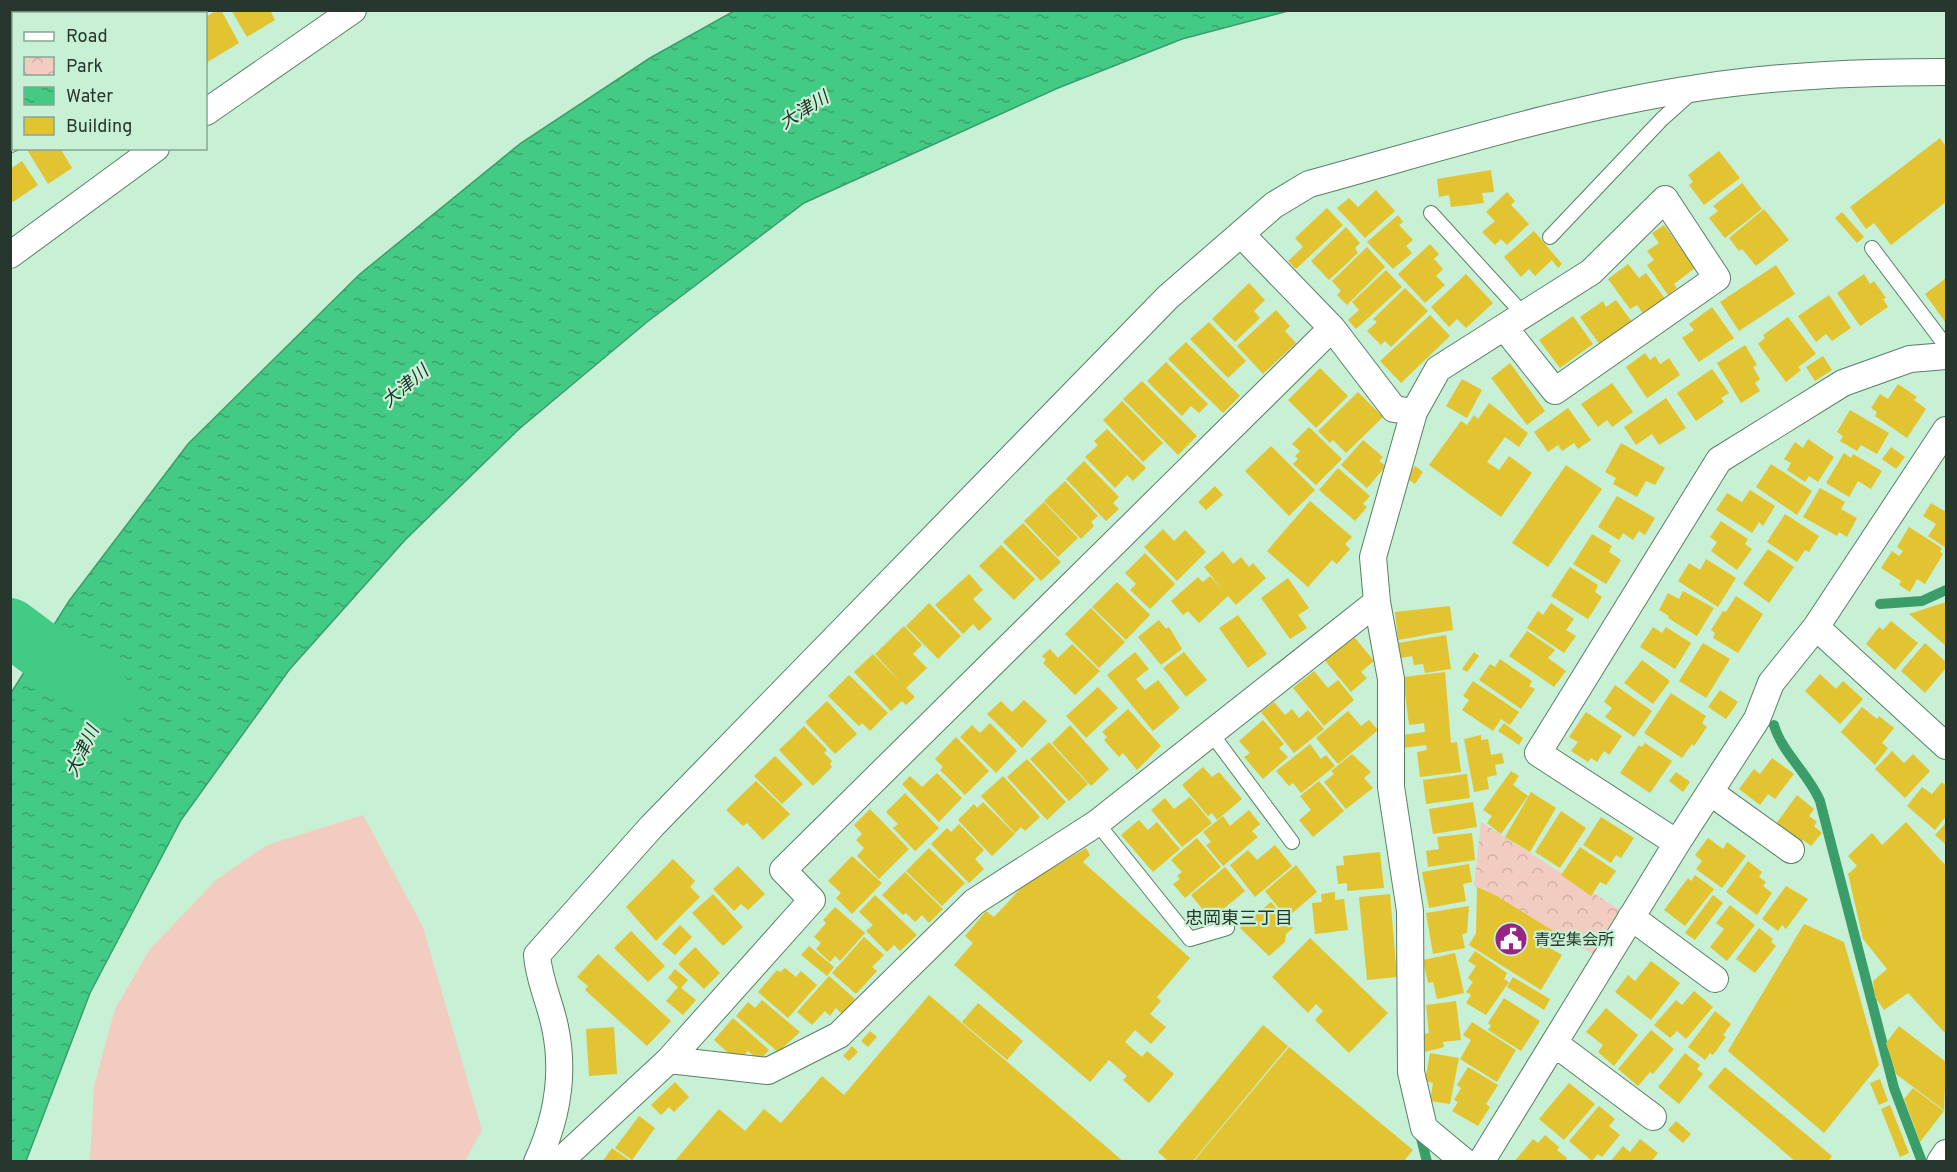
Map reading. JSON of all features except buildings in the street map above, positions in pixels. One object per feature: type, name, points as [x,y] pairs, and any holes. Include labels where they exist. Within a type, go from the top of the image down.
[{"type":"street","points":[[207,111],[353,10]]},
{"type":"street","points":[[537,1161],[551,1132],[561,1069],[555,1026],[539,976],[537,955],[652,826],[856,614],[1168,297],[1274,205],[1309,184],[1555,117],[1697,88],[1840,72],[1947,72]]},
{"type":"street","points":[[10,255],[153,150]]},
{"type":"street","points":[[1465,1161],[1424,1128],[1412,1072],[1410,911],[1391,787],[1392,679],[1377,602],[1373,557],[1414,412],[1438,369],[1591,272],[1665,199],[1717,278],[1555,391],[1514,321]]},
{"type":"street","points":[[1241,234],[1332,328],[1394,409],[1414,412]]},
{"type":"street","points":[[559,1161],[669,1060],[812,900],[783,870],[1332,328]]},
{"type":"street","points":[[1677,843],[1538,753],[1719,460],[1843,383],[1910,360],[1947,356]]},
{"type":"street","points":[[1481,1161],[1756,719],[1771,682],[1816,627],[1947,430]]},
{"type":"street","points":[[669,1060],[768,1071],[839,1035],[974,902],[1097,824],[1377,602]]},
{"type":"street","points":[[1816,627],[1947,746]]},
{"type":"street","points":[[1710,792],[1791,850]]},
{"type":"street","points":[[1631,917],[1715,979]]},
{"type":"street","points":[[1554,1043],[1653,1117]]},
{"type":"street","points":[[1940,1161],[1947,1153]]},
{"type":"lane","points":[[1550,237],[1662,119],[1697,88]]},
{"type":"lane","points":[[1431,213],[1514,321]]},
{"type":"lane","points":[[1872,248],[1947,346]]},
{"type":"lane","points":[[1211,733],[1292,842]]},
{"type":"lane","points":[[1097,824],[1190,939],[1227,928]]},
{"type":"green space","points":[[363,815],[423,927],[482,1130],[465,1161],[90,1161],[94,1086],[115,1009],[150,949],[216,880],[267,845]]},
{"type":"green space","points":[[1481,822],[1620,910],[1593,954],[1474,886]]},
{"type":"water","name":"大津川","points":[[734,11],[1288,11],[1182,39],[1058,88],[804,203],[647,322],[519,429],[405,540],[289,670],[181,820],[90,993],[26,1161],[11,1161],[11,693],[69,601],[188,444],[360,274],[521,143],[650,58]]},
{"type":"waterway","points":[[1880,604],[1922,601],[1946,590]]},
{"type":"waterway","points":[[10,627],[104,697]]},
{"type":"waterway","points":[[1774,725],[1783,745],[1820,801],[1894,1088],[1922,1162]]},
{"type":"waterway","points":[[1421,1138],[1427,1162]]},
{"type":"place","name":"青空集会所","points":[[1511,939]]},
{"type":"district","name":"忠岡東三丁目","points":[[1239,918]]}]
